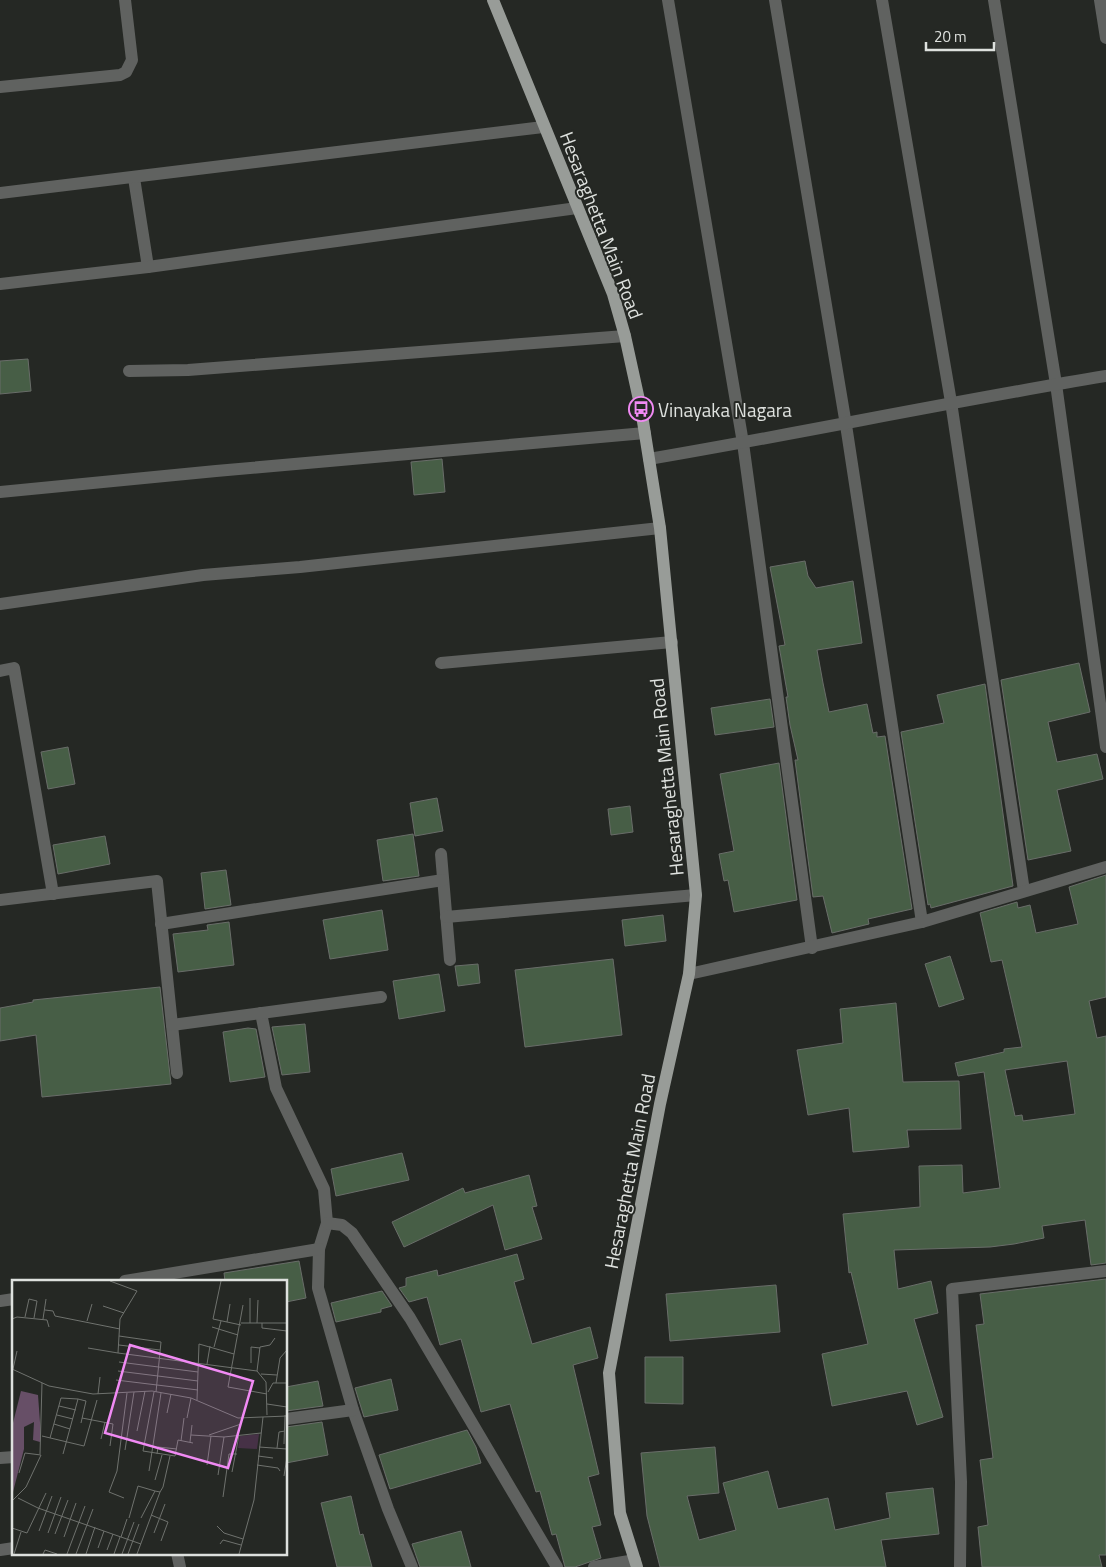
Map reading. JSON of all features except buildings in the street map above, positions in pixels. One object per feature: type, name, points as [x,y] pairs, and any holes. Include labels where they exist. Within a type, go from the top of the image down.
[{"type":"main road","name":"Hesaraghetta Main Road","points":[[493,0],[613,294],[625,336],[645,433],[660,528],[696,895],[689,974],[660,1104],[608,1373],[620,1512],[636,1563]]},
{"type":"street","points":[[0,87],[120,75],[126,72],[132,60],[125,0]]},
{"type":"street","points":[[668,0],[743,443],[812,948]]},
{"type":"street","points":[[776,0],[846,424],[922,922]]},
{"type":"street","points":[[882,0],[951,402],[1024,892]]},
{"type":"street","points":[[994,0],[1056,384],[1106,747]]},
{"type":"street","points":[[1100,0],[1106,38]]},
{"type":"street","points":[[0,193],[134,178],[543,126]]},
{"type":"street","points":[[134,178],[148,267]]},
{"type":"street","points":[[0,284],[148,267],[577,208]]},
{"type":"street","points":[[129,370],[188,370],[625,336]]},
{"type":"street","points":[[649,459],[846,424],[951,402],[1106,376]]},
{"type":"street","points":[[0,492],[645,433]]},
{"type":"street","points":[[0,604],[203,575],[300,567],[660,528]]},
{"type":"street","points":[[441,662],[672,642]]},
{"type":"street","points":[[0,671],[14,668],[53,894]]},
{"type":"street","points":[[441,854],[450,960]]},
{"type":"street","points":[[689,974],[922,922],[1106,867]]},
{"type":"street","points":[[161,924],[443,880]]},
{"type":"street","points":[[0,900],[157,881],[177,1073]]},
{"type":"street","points":[[446,916],[696,895]]},
{"type":"street","points":[[172,1025],[381,997]]},
{"type":"street","points":[[262,1013],[276,1088],[324,1189],[327,1223],[319,1249],[318,1288],[353,1410],[388,1509],[412,1567]]},
{"type":"street","points":[[327,1223],[342,1225],[352,1233],[410,1318],[557,1567]]},
{"type":"street","points":[[131,1280],[319,1249]]},
{"type":"street","points":[[960,1567],[961,1482],[952,1289],[1106,1271]]},
{"type":"street","points":[[288,1419],[353,1410]]},
{"type":"street","points":[[177,1554],[180,1567]]},
{"type":"street","points":[[594,1567],[636,1563]]},
{"type":"place","name":"Vinayaka Nagara","points":[[641,409]]}]
